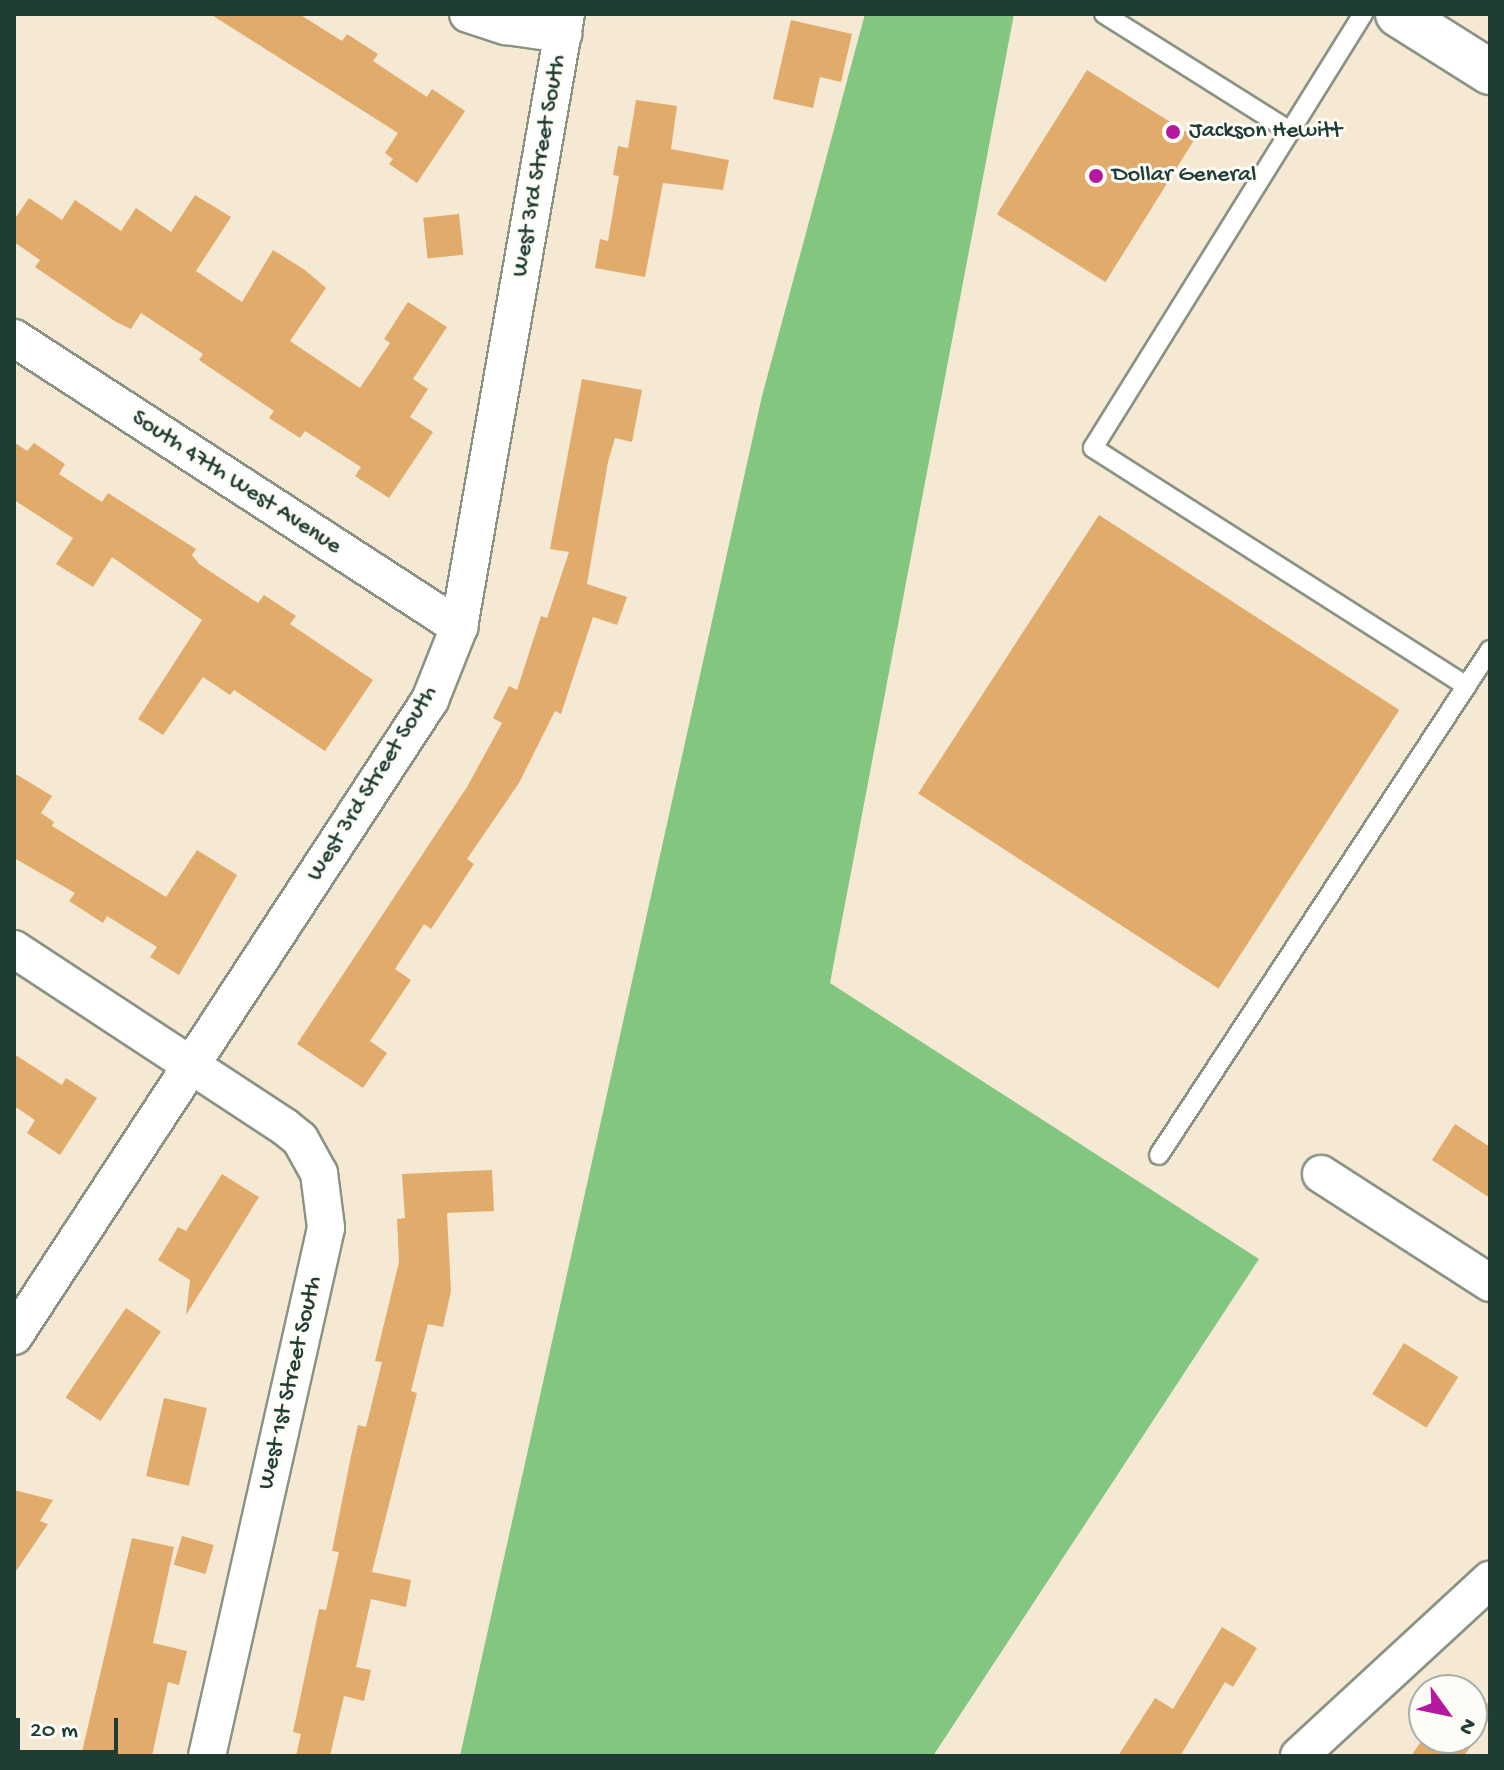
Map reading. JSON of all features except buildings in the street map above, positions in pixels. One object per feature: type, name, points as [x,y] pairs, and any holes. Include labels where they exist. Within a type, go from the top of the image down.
[{"type":"street","points":[[468,14],[506,26],[564,24]]},
{"type":"street","points":[[1398,14],[1490,72]]},
{"type":"street","name":"West 3rd Street South","points":[[14,1336],[430,700],[459,627],[564,24]]},
{"type":"street","name":"South 47th West Avenue","points":[[14,338],[459,627]]},
{"type":"street","name":"West 1st Street South","points":[[14,949],[300,1139],[319,1173],[326,1228],[207,1756]]},
{"type":"street","points":[[1321,1174],[1490,1283]]},
{"type":"street","points":[[1299,1756],[1490,1580]]},
{"type":"lane","points":[[1104,14],[1290,131]]},
{"type":"lane","points":[[1363,14],[1093,448],[1467,686]]},
{"type":"lane","points":[[1159,1155],[1487,660]]},
{"type":"green space","points":[[865,14],[1014,14],[830,983],[1259,1259],[933,1756],[460,1756],[762,396]]},
{"type":"place","name":"Jackson Hewitt","points":[[1173,132]]},
{"type":"place","name":"Dollar General","points":[[1096,176]]}]
